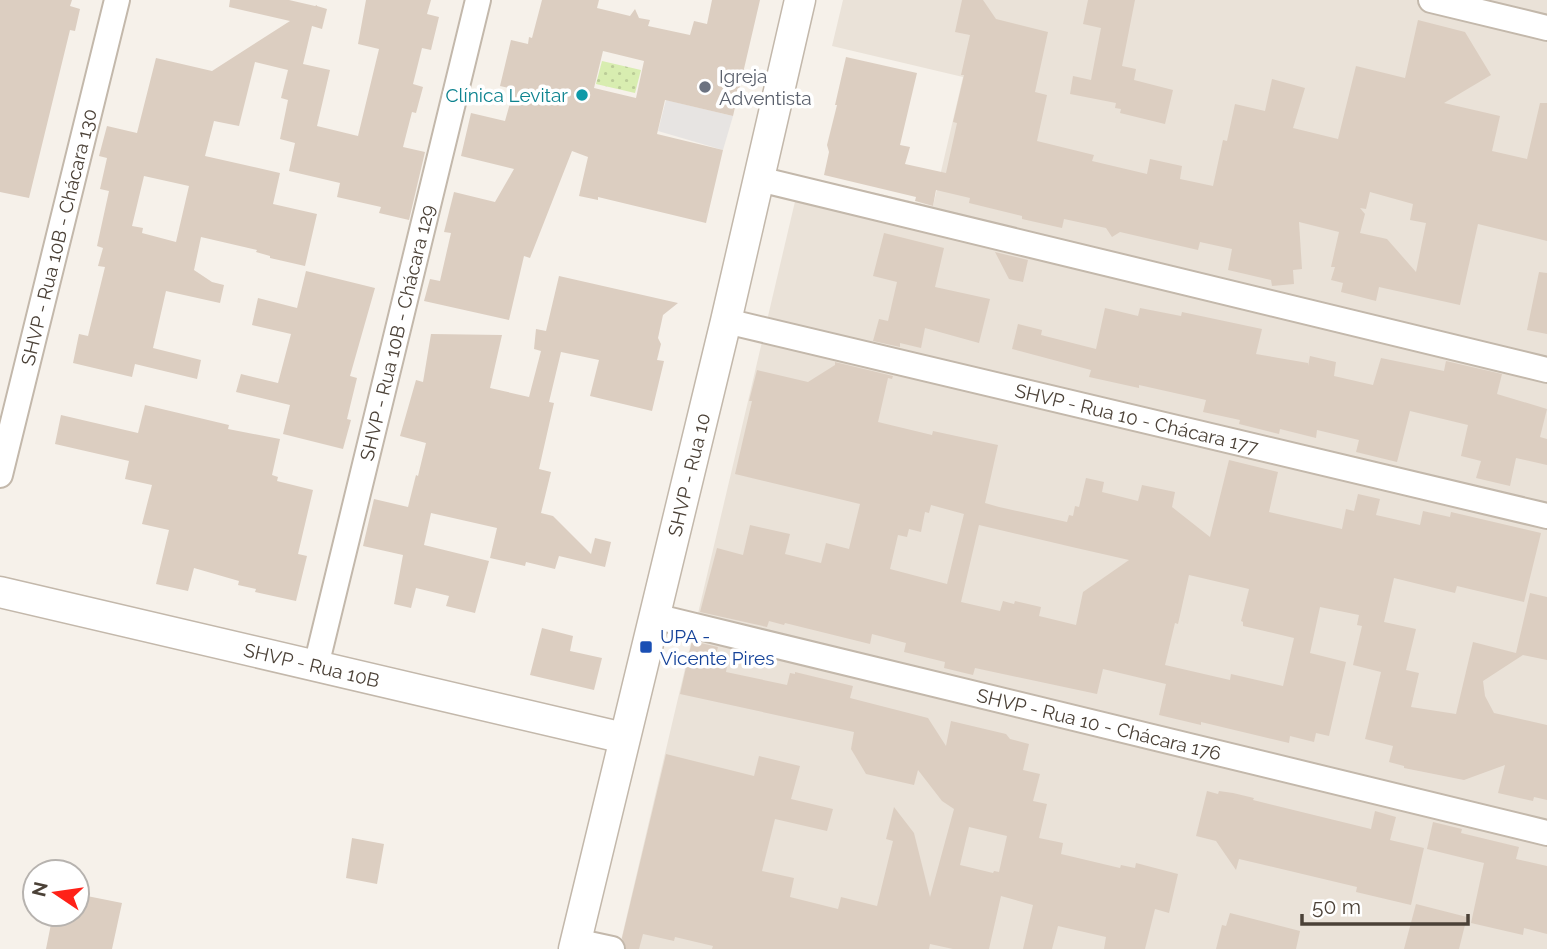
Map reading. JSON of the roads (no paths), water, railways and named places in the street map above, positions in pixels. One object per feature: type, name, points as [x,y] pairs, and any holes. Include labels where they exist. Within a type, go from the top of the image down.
[{"type":"street","name":"SHVP - Rua 10B - Chácara 130","points":[[0,475],[117,0]]},
{"type":"street","name":"SHVP - Rua 10B - Chácara 129","points":[[316,666],[478,0]]},
{"type":"street","name":"SHVP - Rua 10","points":[[575,945],[726,321],[800,0]]},
{"type":"street","points":[[1431,0],[1547,27]]},
{"type":"street","points":[[759,178],[1547,370]]},
{"type":"street","name":"SHVP - Rua 10 - Chácara 177","points":[[726,321],[1547,516]]},
{"type":"street","name":"SHVP - Rua 10B","points":[[0,592],[624,738]]},
{"type":"street","name":"SHVP - Rua 10 - Chácara 176","points":[[654,616],[1547,833]]},
{"type":"street","points":[[575,945],[612,949]]},
{"type":"place","name":"Igreja Adventista","points":[[705,87]]},
{"type":"place","name":"Clínica Levitar","points":[[582,95]]},
{"type":"place","name":"UPA - Vicente Pires","points":[[646,647]]}]
